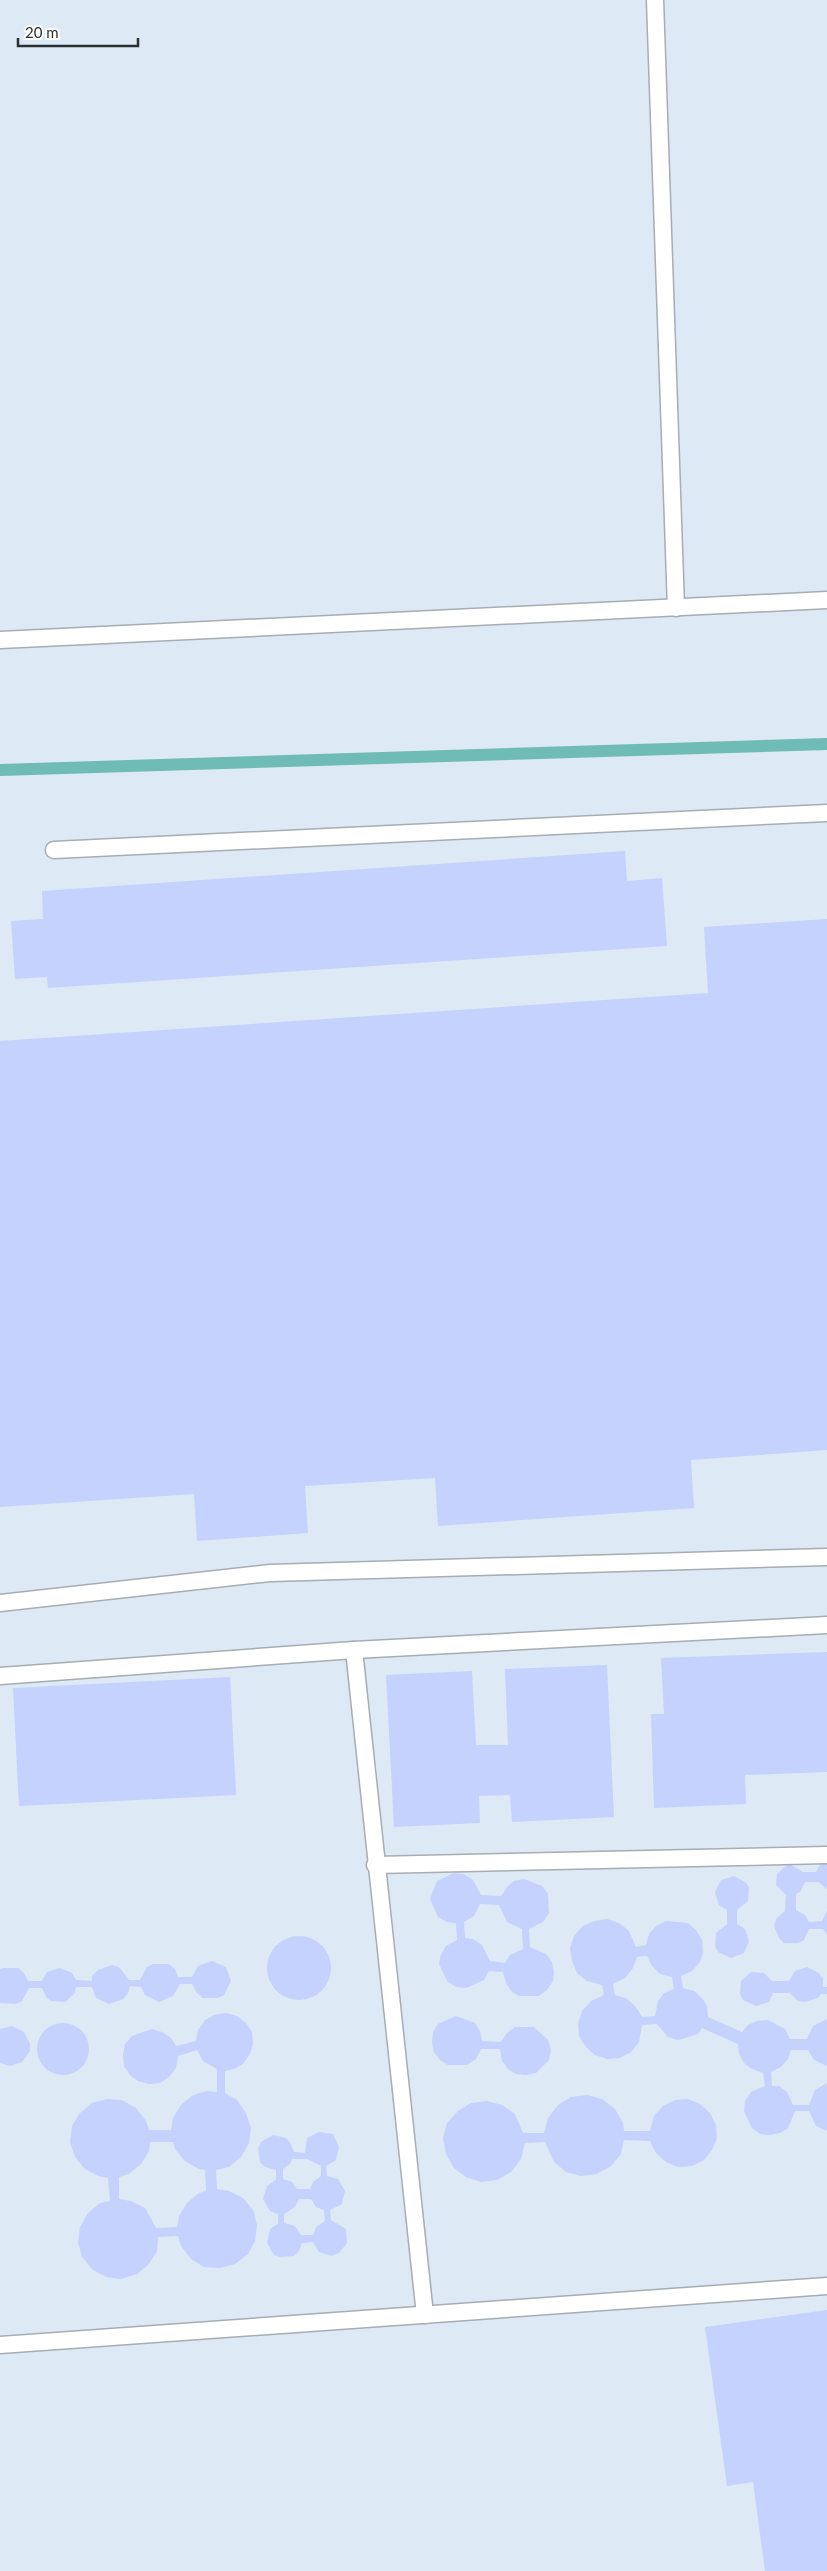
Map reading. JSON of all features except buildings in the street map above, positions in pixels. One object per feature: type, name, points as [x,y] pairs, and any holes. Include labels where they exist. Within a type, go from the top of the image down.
[{"type":"lane","points":[[655,0],[676,608]]},
{"type":"lane","points":[[0,640],[827,600]]},
{"type":"lane","points":[[54,850],[827,813]]},
{"type":"lane","points":[[0,1603],[270,1573],[827,1557]]},
{"type":"lane","points":[[0,1676],[354,1650],[827,1625]]},
{"type":"lane","points":[[354,1650],[375,1865],[424,2315]]},
{"type":"lane","points":[[375,1865],[827,1855]]},
{"type":"lane","points":[[0,2345],[827,2286]]},
{"type":"shaded area","points":[[0,0],[827,0],[827,2571],[0,2571]]},
{"type":"waterway","points":[[0,770],[827,744]]}]
